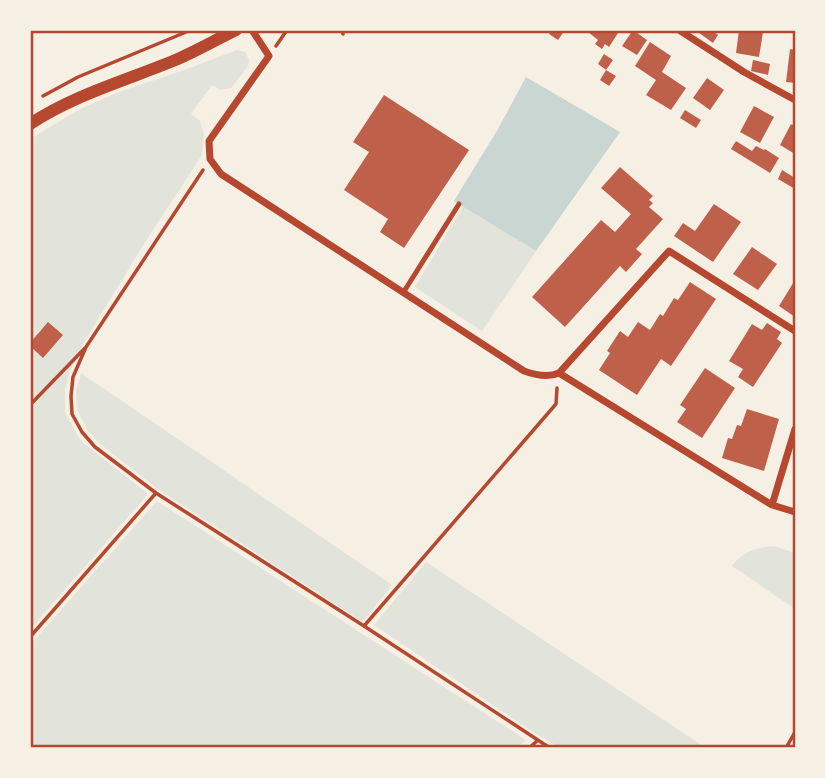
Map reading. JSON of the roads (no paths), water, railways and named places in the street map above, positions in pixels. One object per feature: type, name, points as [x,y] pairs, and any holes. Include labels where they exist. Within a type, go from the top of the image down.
[{"type":"street","points":[[30,124],[89,92],[174,60],[236,30]]},
{"type":"street","points":[[253,30],[268,56],[209,141],[210,159],[221,174],[524,371],[537,375],[559,373],[669,251],[795,331]]},
{"type":"street","points":[[679,30],[744,72],[795,100]]},
{"type":"street","points":[[559,373],[772,505],[795,512]]},
{"type":"street","points":[[772,505],[795,429]]},
{"type":"lane","points":[[403,293],[459,204]]}]
